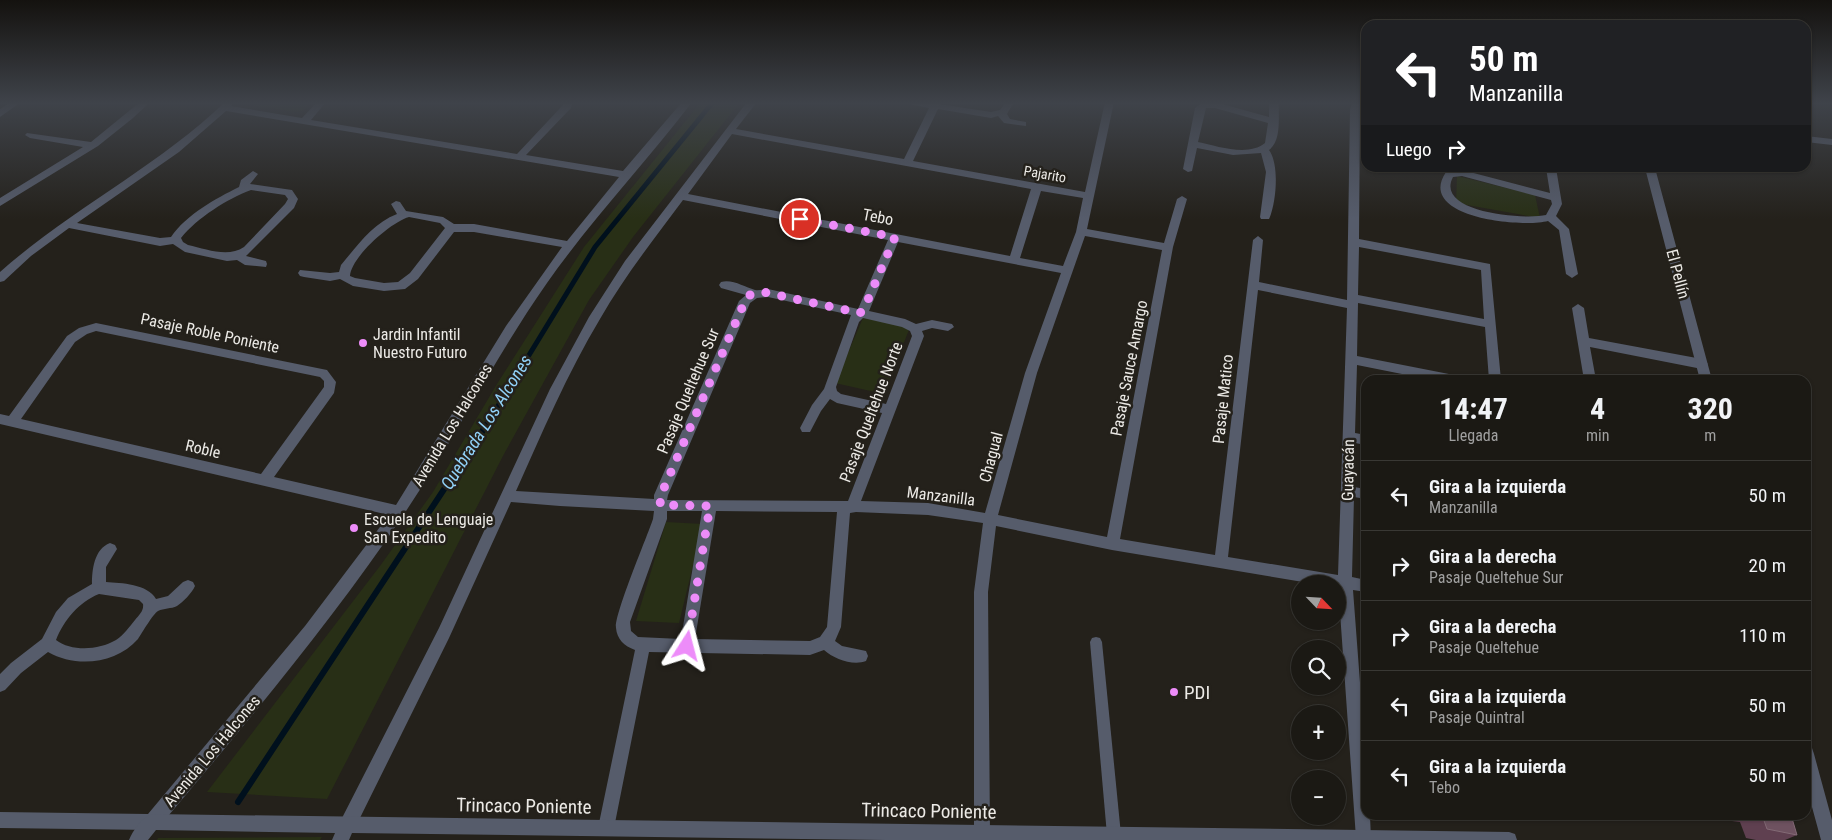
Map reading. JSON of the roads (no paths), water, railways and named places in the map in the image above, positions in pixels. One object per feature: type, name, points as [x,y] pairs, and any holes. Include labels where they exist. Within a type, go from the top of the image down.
[{"type":"street","points":[[67,141],[90,145]]},
{"type":"street","points":[[2,200],[95,141]]},
{"type":"street","points":[[0,278],[66,224],[173,153],[187,141]]},
{"type":"street","points":[[425,141],[626,175]]},
{"type":"street","points":[[519,157],[534,141]]},
{"type":"street","name":"Avenida Los Halcones","points":[[137,840],[302,642],[398,511],[426,469],[505,337],[569,245],[654,141]]},
{"type":"street","points":[[340,840],[444,633],[556,389],[595,318],[629,264],[722,141]]},
{"type":"street","name":"Pajarito","points":[[786,141],[1089,196]]},
{"type":"street","points":[[907,163],[918,141]]},
{"type":"street","name":"Chagual","points":[[982,833],[981,592],[990,520],[1034,363],[1081,232],[1101,141]]},
{"type":"street","points":[[1188,169],[1193,144],[1240,152],[1253,152],[1263,149],[1270,141]]},
{"type":"street","name":"Guayacán","points":[[1345,575],[1353,301],[1355,141]]},
{"type":"street","points":[[1263,149],[1269,156],[1271,166],[1265,217]]},
{"type":"street","points":[[1552,172],[1556,198],[1556,209],[1550,217],[1540,220],[1528,220],[1467,210],[1452,204],[1447,197],[1447,179],[1454,173],[1462,173],[1556,198]]},
{"type":"street","name":"El Pellín","points":[[1648,172],[1705,375]]},
{"type":"street","points":[[244,189],[245,182],[253,174]]},
{"type":"street","points":[[256,187],[284,191],[291,194],[293,199],[290,206],[248,250],[239,256],[226,258],[190,249],[181,246],[176,240],[185,228],[227,197],[244,189],[256,187]]},
{"type":"street","points":[[1014,260],[1037,187]]},
{"type":"street","name":"Tebo","points":[[681,196],[1068,271]]},
{"type":"street","name":"Pasaje Sauce Amargo","points":[[1112,544],[1168,247],[1182,199]]},
{"type":"street","points":[[396,204],[403,215]]},
{"type":"street","points":[[344,275],[345,268],[382,226],[391,219],[403,215],[443,220],[451,228],[474,228],[569,245]]},
{"type":"street","points":[[1550,217],[1564,229],[1572,274]]},
{"type":"street","points":[[66,224],[154,241],[176,240]]},
{"type":"street","points":[[304,273],[330,277],[344,275],[352,282],[384,287],[401,286],[414,276],[451,228]]},
{"type":"street","points":[[1081,232],[1168,247]]},
{"type":"street","points":[[806,428],[816,408],[830,390],[854,320],[864,309],[895,237]]},
{"type":"street","name":"Pasaje Matico","points":[[1221,562],[1258,240]]},
{"type":"street","points":[[1354,242],[1486,267],[1495,375]]},
{"type":"street","points":[[239,256],[245,261],[262,264]]},
{"type":"street","points":[[725,285],[744,289],[754,294],[763,292],[909,324],[916,328],[932,324],[948,327]]},
{"type":"street","points":[[1253,285],[1491,324]]},
{"type":"street","name":"Pasaje Queltehue Sur","points":[[643,645],[630,642],[626,638],[623,633],[623,622],[660,519],[661,495],[745,301],[754,294]]},
{"type":"street","points":[[1578,308],[1589,375]]},
{"type":"street","name":"Pasaje Roble Poniente","points":[[6,421],[67,343],[82,331],[102,327],[324,373],[331,383],[328,393],[264,480]]},
{"type":"street","name":"Pasaje Queltehue Norte","points":[[826,642],[834,627],[848,508],[890,410],[918,336],[916,328]]},
{"type":"street","points":[[1584,341],[1702,364]]},
{"type":"street","points":[[1351,360],[1428,375]]},
{"type":"street","points":[[830,390],[837,398],[890,410]]},
{"type":"street","name":"Roble","points":[[6,421],[398,511]]},
{"type":"street","points":[[1349,437],[1361,439]]},
{"type":"street","points":[[1348,492],[1361,493]]},
{"type":"street","name":"Manzanilla","points":[[507,496],[593,504],[928,510],[1112,544],[1302,575]]},
{"type":"street","points":[[687,646],[710,506]]},
{"type":"street","points":[[99,588],[99,566],[110,549]]},
{"type":"street","name":"Manzanilla","points":[[1346,582],[1361,585]]},
{"type":"street","points":[[151,607],[172,601],[188,586]]},
{"type":"street","points":[[0,686],[16,668],[48,643],[51,632],[64,611],[82,596],[99,588],[113,588],[141,594],[150,601],[151,607],[148,614],[134,633],[120,645],[110,650],[68,653],[60,651],[48,643]]},
{"type":"street","name":"Guayacán","points":[[1346,595],[1361,798]]},
{"type":"street","points":[[606,828],[643,645],[810,648],[826,642],[840,653],[861,656]]},
{"type":"street","points":[[1811,772],[1830,840]]},
{"type":"street","name":"Trincaco Poniente","points":[[0,820],[1509,840]]},
{"type":"street","name":"Guayacán","points":[[1363,820],[1364,838]]},
{"type":"lane","points":[[1096,642],[1114,835]]},
{"type":"waterway","name":"Quebrada Los Alcones","points":[[490,419],[595,247],[681,141]]},
{"type":"waterway","name":"Quebrada Los Alcones","points":[[238,802],[491,418]]},
{"type":"place","name":"Jardin Infantil Nuestro Futuro","points":[[363,343]]},
{"type":"place","name":"Escuela de Lenguaje San Expedito","points":[[354,528]]},
{"type":"place","name":"PDI","points":[[1174,692]]}]
